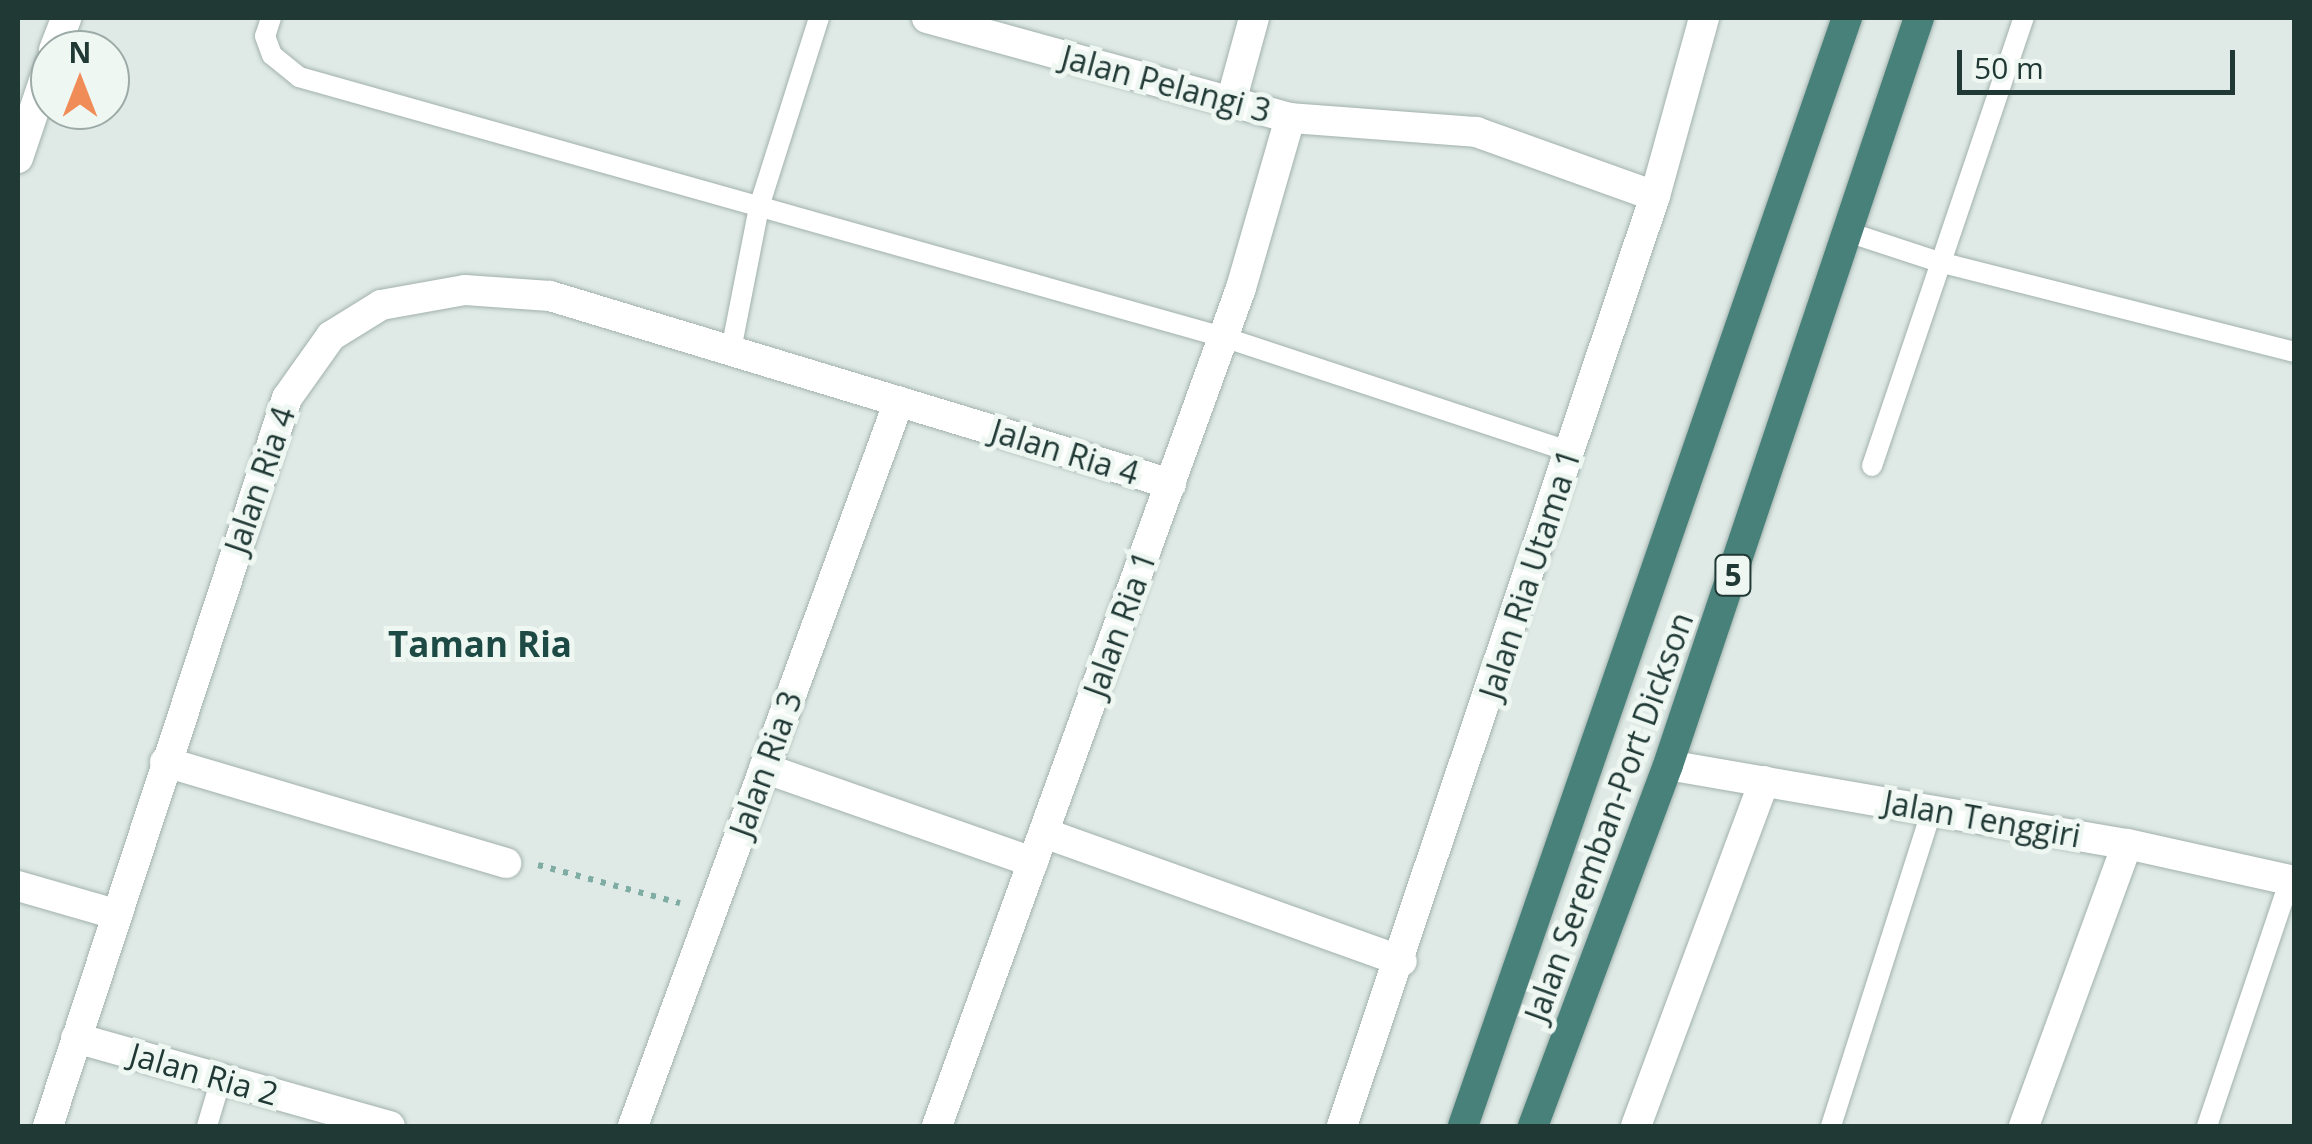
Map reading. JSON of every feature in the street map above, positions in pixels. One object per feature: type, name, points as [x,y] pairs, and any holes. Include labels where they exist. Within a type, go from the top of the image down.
[{"type":"highway","name":"Jalan Seremban-Port Dickson","points":[[1463,1126],[1847,18]]},
{"type":"highway","name":"Jalan Seremban-Port Dickson","points":[[1533,1126],[1668,764],[1851,234],[1919,18]]},
{"type":"street","name":"Jalan Pelangi 3","points":[[926,18],[1290,118],[1476,132],[1655,196]]},
{"type":"street","points":[[1231,102],[1254,18]]},
{"type":"street","name":"Jalan Ria Utama 1","points":[[1342,1126],[1402,960],[1655,196],[1704,18]]},
{"type":"street","name":"Jalan Ria 1","points":[[937,1126],[1224,337],[1290,118]]},
{"type":"street","points":[[18,158],[30,122]]},
{"type":"street","name":"Jalan Ria 4","points":[[48,1126],[287,398],[331,336],[381,305],[465,290],[550,296],[1171,484]]},
{"type":"street","name":"Jalan Ria 3","points":[[633,1126],[899,401]]},
{"type":"street","points":[[165,762],[506,862]]},
{"type":"street","name":"Jalan Tenggiri","points":[[1668,764],[2127,844],[2292,881]]},
{"type":"street","points":[[764,768],[1033,862]]},
{"type":"street","points":[[1636,1126],[1764,781]]},
{"type":"street","points":[[1044,833],[1402,960]]},
{"type":"street","points":[[2024,1126],[2127,844]]},
{"type":"street","points":[[18,886],[115,914]]},
{"type":"street","name":"Jalan Ria 2","points":[[76,1038],[390,1126]]},
{"type":"lane","points":[[270,18],[265,36],[272,55],[300,77],[1224,337],[1570,452]]},
{"type":"lane","points":[[731,350],[759,207],[819,18]]},
{"type":"lane","points":[[1872,466],[2024,18]]},
{"type":"lane","points":[[1851,234],[1939,262],[2294,352]]},
{"type":"lane","points":[[1831,1126],[1932,810]]},
{"type":"lane","points":[[2207,1126],[2292,881]]},
{"type":"lane","points":[[207,1126],[221,1079]]},
{"type":"path","points":[[506,862],[552,866],[712,912]]},
{"type":"district","name":"Taman Ria","points":[[480,644]]}]
